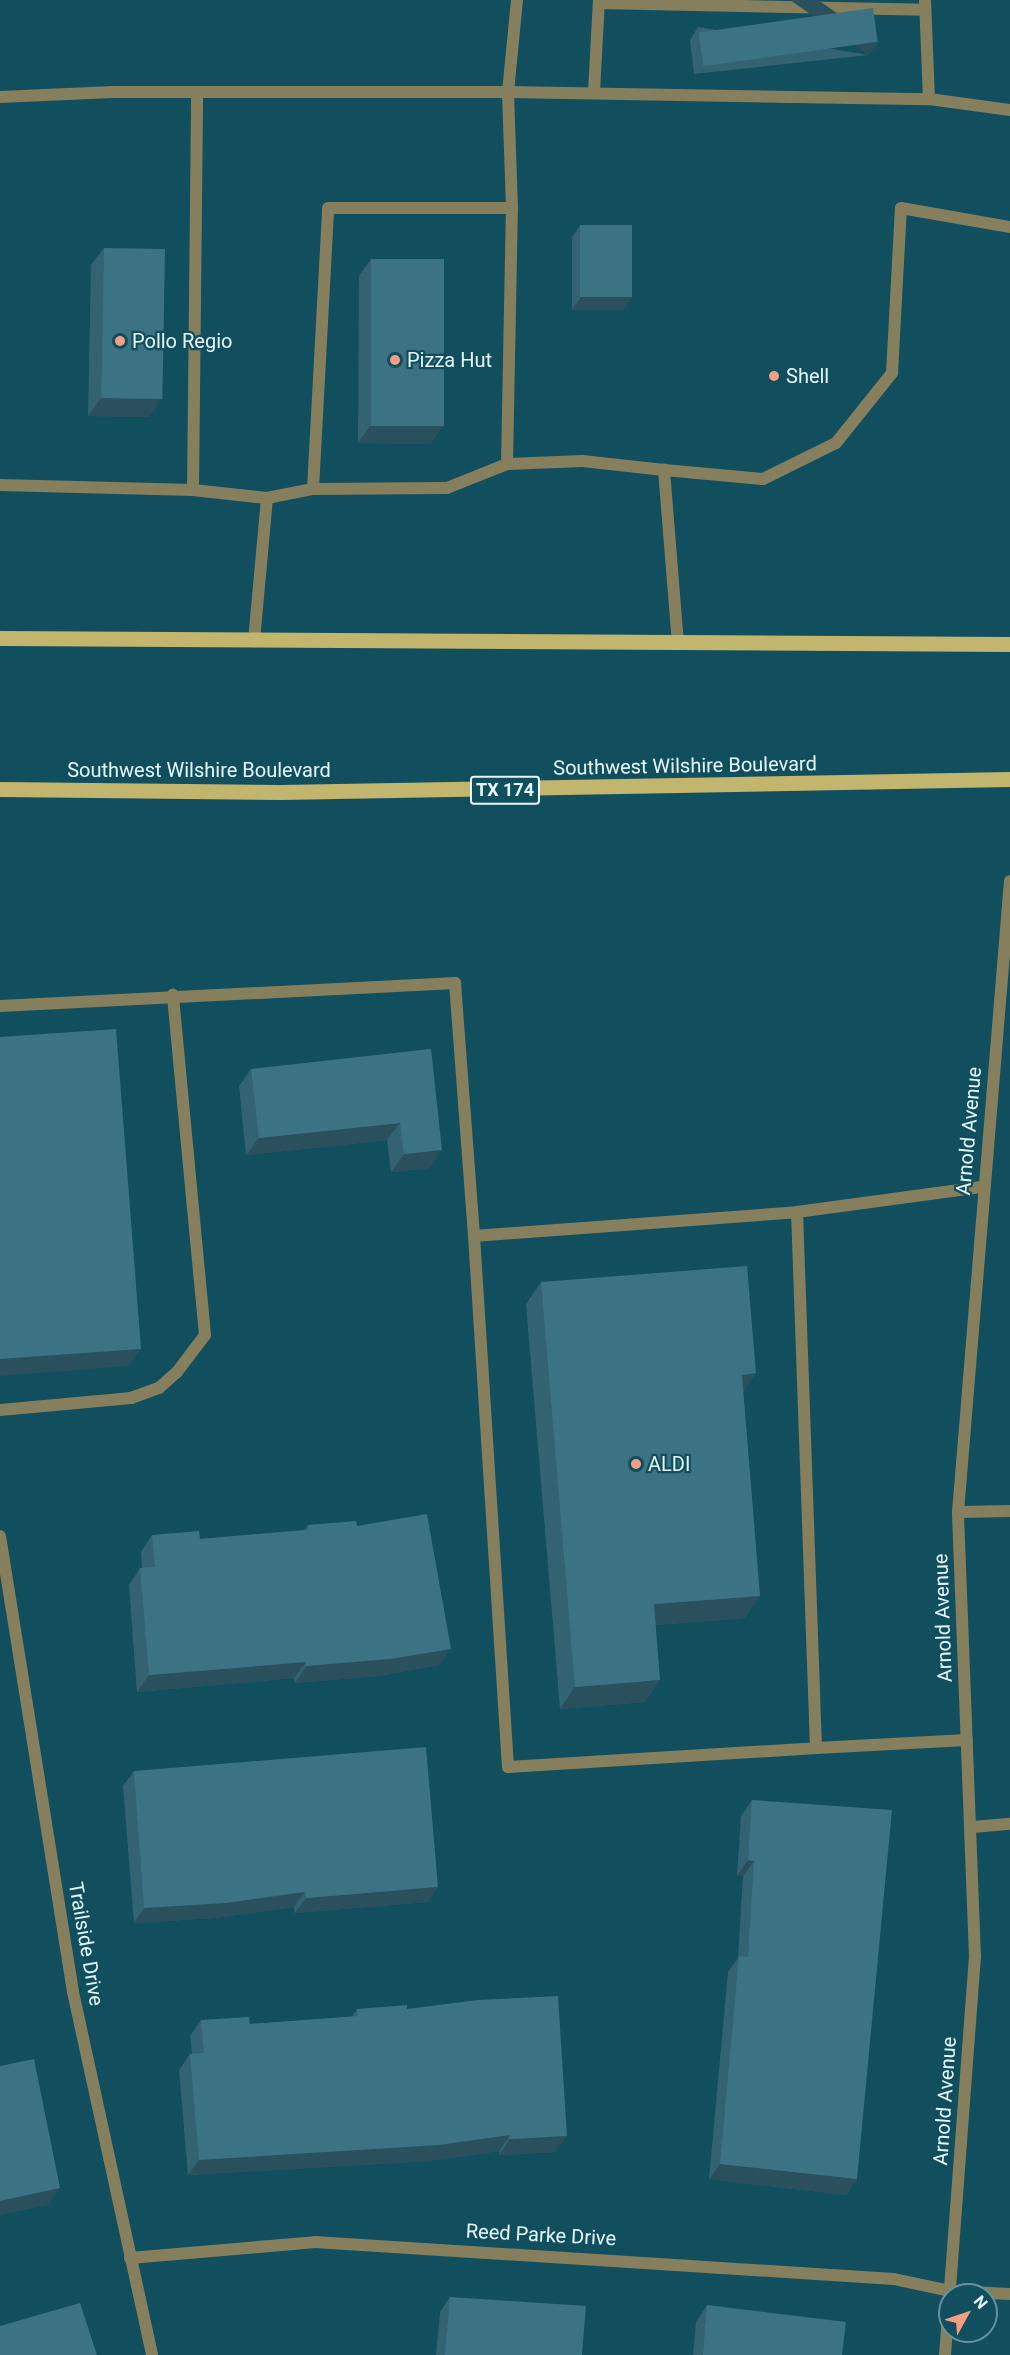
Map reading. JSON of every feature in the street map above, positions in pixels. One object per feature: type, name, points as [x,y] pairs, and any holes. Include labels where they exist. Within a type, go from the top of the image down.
[{"type":"main road","points":[[0,638],[678,644],[1010,644]]},
{"type":"main road","name":"Southwest Wilshire Boulevard","points":[[0,789],[315,792],[1010,778]]},
{"type":"street","points":[[507,464],[512,208],[508,92],[517,0]]},
{"type":"street","points":[[594,92],[599,1],[925,5],[929,99]]},
{"type":"street","points":[[0,97],[113,92],[197,94],[594,92],[929,99],[1010,110]]},
{"type":"street","points":[[193,490],[197,94]]},
{"type":"street","points":[[313,489],[328,208],[512,208]]},
{"type":"street","points":[[0,485],[193,490],[267,498],[313,489],[447,488],[507,464],[582,461],[763,479],[836,443],[892,373],[901,208],[1010,227]]},
{"type":"street","points":[[664,470],[678,644]]},
{"type":"street","points":[[254,641],[267,498]]},
{"type":"street","name":"Arnold Avenue","points":[[951,2283],[975,1957],[973,1827],[967,1740],[958,1512],[1010,881]]},
{"type":"street","points":[[0,1006],[173,995],[455,983],[474,1236],[508,1767],[967,1740]]},
{"type":"street","points":[[0,1410],[131,1398],[159,1388],[177,1372],[205,1335],[173,995]]},
{"type":"street","points":[[474,1236],[796,1212],[983,1187]]},
{"type":"street","points":[[796,1212],[816,1748]]},
{"type":"street","points":[[958,1512],[1010,1511]]},
{"type":"street","name":"Trailside Drive","points":[[0,1536],[73,1992],[152,2355]]},
{"type":"street","points":[[973,1827],[1010,1824]]},
{"type":"street","name":"Reed Parke Drive","points":[[130,2258],[315,2242],[894,2279],[938,2288]]},
{"type":"building","points":[[873,8],[878,42],[703,66],[699,32]]},
{"type":"building","points":[[580,225],[632,225],[632,297],[580,297]]},
{"type":"building","name":"Pollo Regio","points":[[104,248],[165,249],[162,399],[101,398]]},
{"type":"building","name":"Pizza Hut","points":[[371,259],[444,259],[444,426],[371,426]]},
{"type":"building","points":[[116,1029],[141,1349],[0,1359],[0,1037]]},
{"type":"building","points":[[431,1049],[442,1150],[404,1154],[400,1123],[259,1138],[251,1069]]},
{"type":"building","points":[[747,1266],[756,1373],[742,1375],[760,1596],[654,1604],[660,1680],[575,1687],[541,1282]]},
{"type":"building","points":[[427,1514],[451,1649],[390,1659],[306,1666],[306,1662],[149,1675],[140,1568],[155,1567],[152,1535],[199,1531],[200,1539],[308,1530],[308,1525],[356,1521],[357,1526]]},
{"type":"building","points":[[426,1747],[438,1887],[306,1898],[305,1892],[226,1903],[144,1908],[134,1771]]},
{"type":"building","points":[[752,1800],[892,1810],[857,2179],[720,2164],[739,1956],[748,1957],[754,1861],[748,1860]]},
{"type":"building","points":[[558,1996],[567,2136],[510,2139],[510,2135],[439,2145],[199,2160],[190,2054],[204,2053],[201,2020],[249,2017],[250,2024],[358,2016],[357,2009],[407,2005],[407,2009],[478,2000]]},
{"type":"building","points":[[34,2059],[60,2188],[0,2201],[0,2066]]},
{"type":"building","points":[[450,2297],[586,2306],[582,2355],[445,2355]]},
{"type":"building","points":[[80,2303],[97,2355],[0,2355],[0,2326]]},
{"type":"building","points":[[707,2305],[846,2322],[842,2355],[703,2355]]},
{"type":"place","name":"Pollo Regio","points":[[120,341]]},
{"type":"place","name":"Pizza Hut","points":[[395,360]]},
{"type":"place","name":"Shell","points":[[774,376]]},
{"type":"place","name":"ALDI","points":[[636,1464]]}]
